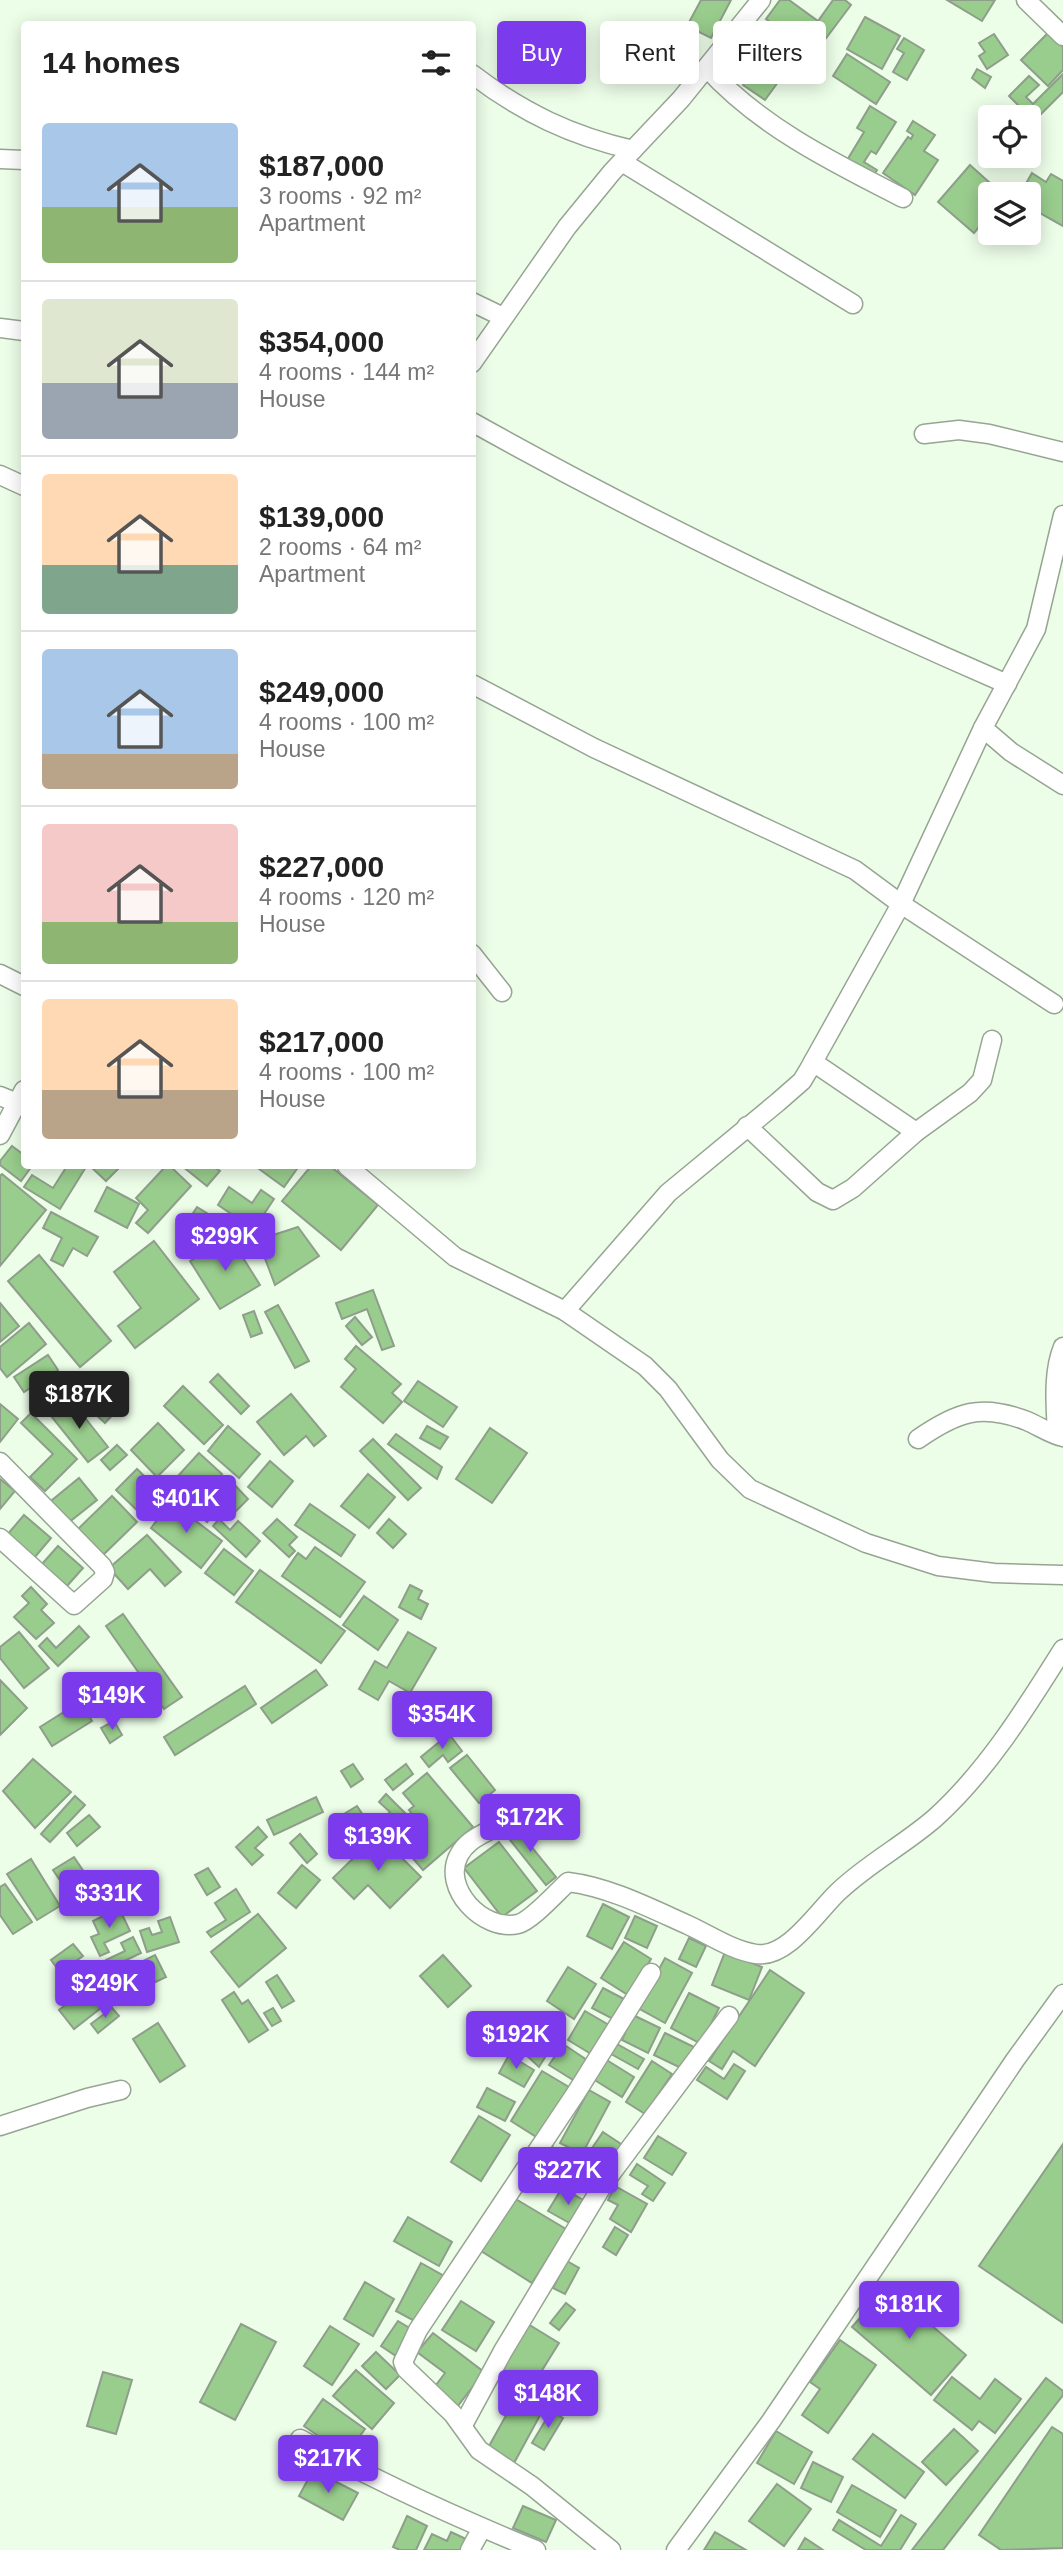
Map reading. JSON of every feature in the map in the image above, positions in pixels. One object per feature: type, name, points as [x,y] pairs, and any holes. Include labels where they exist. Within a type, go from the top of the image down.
[{"type":"street","points":[[476,357],[567,227],[707,68],[761,0]]},
{"type":"street","points":[[1026,0],[1063,36]]},
{"type":"street","points":[[707,68],[727,91],[762,117],[843,167],[903,198]]},
{"type":"street","points":[[476,78],[544,120],[628,156],[853,304]]},
{"type":"street","points":[[0,159],[21,160]]},
{"type":"street","points":[[476,304],[503,317]]},
{"type":"street","points":[[0,328],[21,331]]},
{"type":"street","points":[[476,424],[803,592],[1007,684]]},
{"type":"street","points":[[924,434],[958,430],[989,434],[1063,452]]},
{"type":"street","points":[[0,475],[21,485]]},
{"type":"street","points":[[565,1311],[668,1193],[794,1088],[813,1062],[901,904],[983,728],[1036,629],[1063,515]]},
{"type":"street","points":[[476,686],[594,748],[855,870],[901,904],[1054,1004]]},
{"type":"street","points":[[983,728],[1011,751],[1063,785]]},
{"type":"street","points":[[476,959],[502,992]]},
{"type":"street","points":[[0,974],[21,984]]},
{"type":"street","points":[[747,1126],[817,1192],[833,1200],[853,1188],[916,1132],[950,1109],[982,1080],[992,1040]]},
{"type":"street","points":[[813,1062],[916,1132]]},
{"type":"street","points":[[0,1096],[21,1097],[0,1135]]},
{"type":"street","points":[[350,1169],[455,1257],[565,1311],[645,1366],[668,1389],[720,1460],[750,1489],[866,1543],[938,1566],[994,1573],[1063,1574]]},
{"type":"street","points":[[1060,1436],[1055,1390],[1058,1358],[1063,1347]]},
{"type":"street","points":[[918,1439],[941,1423],[965,1412],[1000,1412],[1060,1436]]},
{"type":"street","points":[[0,1462],[102,1566],[105,1572],[103,1579],[74,1605],[0,1538]]},
{"type":"street","points":[[488,1831],[470,1841],[459,1855],[455,1868],[456,1883],[465,1900],[478,1913],[496,1922],[518,1924],[568,1882],[624,1898],[727,1945],[759,1954],[786,1946],[839,1891],[902,1846],[956,1796],[1006,1736],[1063,1649]]},
{"type":"street","points":[[611,2550],[532,2486],[479,2450],[463,2425],[406,2369],[403,2362],[447,2286],[576,2093],[651,1973]]},
{"type":"street","points":[[676,2550],[771,2421],[1015,2060],[1063,1994]]},
{"type":"street","points":[[463,2425],[604,2183],[729,2016]]},
{"type":"street","points":[[0,2126],[121,2090]]},
{"type":"street","points":[[300,2439],[355,2469],[536,2550]]},
{"type":"street","points":[[470,2550],[482,2528]]},
{"type":"building","points":[[701,0],[731,0],[720,21],[713,21],[711,38],[699,32],[699,21],[690,21]]},
{"type":"building","points":[[780,0],[789,0],[818,21],[769,21],[766,19]]},
{"type":"building","points":[[833,0],[845,0],[851,5],[826,38],[826,21],[818,21]]},
{"type":"building","points":[[947,0],[995,0],[982,21]]},
{"type":"building","points":[[865,17],[900,36],[882,69],[847,49]]},
{"type":"building","points":[[1048,33],[1063,47],[1063,70],[1048,86],[1021,60]]},
{"type":"building","points":[[994,34],[1008,55],[987,69],[979,56],[985,52],[979,43]]},
{"type":"building","points":[[904,38],[924,50],[907,80],[893,72],[904,53],[897,49]]},
{"type":"building","points":[[847,54],[890,82],[876,104],[833,76]]},
{"type":"building","points":[[977,69],[991,77],[985,88],[972,78]]},
{"type":"building","points":[[1063,74],[1063,92],[1041,114],[1041,105],[1018,105],[1009,96],[1029,76],[1039,85],[1026,97],[1033,104]]},
{"type":"building","points":[[744,84],[777,84],[765,100]]},
{"type":"building","points":[[870,106],[896,122],[876,154],[871,151],[864,162],[877,170],[872,178],[846,162],[864,132],[857,128]]},
{"type":"building","points":[[913,121],[935,135],[924,151],[938,160],[915,195],[883,173],[908,137],[911,139],[913,135],[907,131]]},
{"type":"building","points":[[970,165],[989,182],[978,182],[978,228],[974,233],[938,202]]},
{"type":"building","points":[[1032,173],[1046,182],[1051,174],[1063,181],[1063,226],[1041,214],[1041,182],[1027,182]]},
{"type":"building","points":[[12,1146],[21,1153],[21,1169],[30,1169],[21,1181],[0,1165],[0,1161]]},
{"type":"building","points":[[65,1169],[85,1169],[60,1209],[24,1187],[32,1175],[53,1188]]},
{"type":"building","points":[[93,1169],[118,1169],[106,1181]]},
{"type":"building","points":[[163,1169],[173,1169],[191,1186],[148,1233],[136,1223],[148,1210],[136,1198]]},
{"type":"building","points":[[186,1169],[220,1171],[207,1186]]},
{"type":"building","points":[[259,1169],[297,1169],[284,1187]]},
{"type":"building","points":[[309,1169],[334,1169],[378,1205],[341,1250],[282,1201]]},
{"type":"building","points":[[2,1174],[46,1210],[0,1266],[0,1176]]},
{"type":"building","points":[[107,1187],[139,1204],[127,1228],[95,1211]]},
{"type":"building","points":[[229,1187],[252,1203],[261,1190],[274,1199],[254,1229],[218,1205]]},
{"type":"building","points":[[197,1207],[210,1215],[193,1241],[180,1233]]},
{"type":"building","points":[[51,1212],[98,1237],[87,1256],[73,1248],[63,1266],[51,1260],[62,1238],[43,1228]]},
{"type":"building","points":[[298,1227],[319,1256],[275,1285],[258,1240]]},
{"type":"building","points":[[230,1237],[260,1285],[220,1309],[190,1261]]},
{"type":"building","points":[[154,1241],[199,1299],[135,1348],[118,1326],[141,1308],[114,1272]]},
{"type":"building","points":[[39,1255],[111,1341],[80,1367],[8,1281]]},
{"type":"building","points":[[373,1290],[394,1346],[382,1350],[367,1309],[342,1319],[336,1303]]},
{"type":"building","points":[[0,1303],[19,1326],[0,1342]]},
{"type":"building","points":[[278,1305],[309,1361],[295,1368],[265,1312]]},
{"type":"building","points":[[254,1311],[262,1333],[251,1337],[243,1315]]},
{"type":"building","points":[[355,1317],[372,1337],[362,1345],[346,1326]]},
{"type":"building","points":[[29,1323],[46,1344],[7,1377],[0,1368],[0,1347]]},
{"type":"building","points":[[356,1346],[401,1384],[392,1393],[402,1402],[383,1423],[341,1387],[356,1369],[345,1359]]},
{"type":"building","points":[[48,1355],[58,1370],[24,1392],[14,1377]]},
{"type":"building","points":[[218,1374],[249,1406],[241,1414],[210,1382]]},
{"type":"building","points":[[418,1381],[457,1407],[443,1427],[404,1401]]},
{"type":"building","points":[[183,1386],[223,1425],[204,1444],[164,1406]]},
{"type":"building","points":[[291,1394],[326,1436],[314,1446],[306,1436],[284,1455],[257,1422]]},
{"type":"building","points":[[105,1397],[118,1409],[105,1423],[92,1411]]},
{"type":"building","points":[[71,1400],[108,1447],[88,1462],[51,1416]]},
{"type":"building","points":[[0,1404],[18,1419],[0,1442]]},
{"type":"building","points":[[31,1413],[77,1459],[45,1491],[30,1477],[53,1454],[21,1423]]},
{"type":"building","points":[[158,1423],[184,1450],[157,1477],[131,1450]]},
{"type":"building","points":[[228,1426],[260,1454],[239,1478],[208,1451]]},
{"type":"building","points":[[427,1426],[448,1437],[440,1449],[420,1438]]},
{"type":"building","points":[[490,1428],[527,1453],[492,1503],[456,1479]]},
{"type":"building","points":[[396,1434],[442,1467],[437,1479],[388,1444]]},
{"type":"building","points":[[373,1439],[421,1488],[408,1500],[360,1451]]},
{"type":"building","points":[[117,1445],[127,1455],[110,1470],[101,1460]]},
{"type":"building","points":[[199,1453],[222,1474],[206,1491],[222,1505],[207,1522],[168,1487]]},
{"type":"building","points":[[270,1461],[293,1481],[272,1507],[248,1487]]},
{"type":"building","points":[[137,1469],[164,1495],[143,1516],[116,1490]]},
{"type":"building","points":[[368,1474],[395,1497],[369,1528],[341,1506]]},
{"type":"building","points":[[79,1478],[97,1500],[68,1523],[51,1501]]},
{"type":"building","points":[[0,1479],[15,1491],[0,1509]]},
{"type":"building","points":[[229,1479],[248,1499],[235,1512],[216,1492]]},
{"type":"building","points":[[112,1496],[137,1522],[101,1557],[76,1531]]},
{"type":"building","points":[[171,1502],[222,1541],[201,1568],[151,1528]]},
{"type":"building","points":[[310,1504],[355,1535],[341,1556],[295,1525]]},
{"type":"building","points":[[24,1515],[51,1538],[34,1558],[7,1535]]},
{"type":"building","points":[[219,1519],[230,1530],[238,1521],[260,1541],[246,1557],[213,1526]]},
{"type":"building","points":[[277,1519],[297,1537],[289,1545],[295,1551],[289,1557],[263,1533]]},
{"type":"building","points":[[389,1519],[406,1534],[393,1548],[377,1533]]},
{"type":"building","points":[[147,1535],[181,1572],[165,1586],[150,1569],[128,1589],[109,1568]]},
{"type":"building","points":[[58,1546],[83,1568],[67,1586],[42,1564]]},
{"type":"building","points":[[315,1547],[365,1582],[340,1617],[282,1576],[298,1553],[306,1559]]},
{"type":"building","points":[[224,1549],[253,1571],[234,1595],[205,1573]]},
{"type":"building","points":[[260,1570],[345,1631],[321,1663],[236,1602]]},
{"type":"building","points":[[410,1585],[422,1591],[418,1599],[428,1604],[421,1619],[399,1607]]},
{"type":"building","points":[[31,1587],[47,1604],[41,1610],[54,1623],[36,1639],[14,1617],[29,1603],[22,1596]]},
{"type":"building","points":[[364,1596],[398,1620],[378,1650],[343,1625]]},
{"type":"building","points":[[123,1614],[182,1697],[164,1709],[106,1626]]},
{"type":"building","points":[[79,1626],[89,1637],[58,1666],[39,1646],[47,1638],[56,1648]]},
{"type":"building","points":[[19,1632],[49,1668],[24,1688],[0,1658],[0,1647]]},
{"type":"building","points":[[408,1632],[436,1648],[410,1693],[389,1681],[378,1700],[359,1689],[375,1661],[387,1668]]},
{"type":"building","points":[[316,1670],[327,1685],[272,1723],[261,1708]]},
{"type":"building","points":[[0,1680],[27,1708],[0,1735]]},
{"type":"building","points":[[245,1686],[256,1704],[175,1755],[164,1737]]},
{"type":"building","points":[[80,1702],[92,1721],[52,1746],[40,1727]]},
{"type":"building","points":[[114,1721],[122,1735],[110,1743],[101,1728]]},
{"type":"building","points":[[449,1734],[462,1751],[448,1762],[443,1755],[429,1767],[421,1757]]},
{"type":"building","points":[[467,1755],[495,1790],[479,1803],[450,1768]]},
{"type":"building","points":[[33,1759],[71,1792],[35,1828],[3,1791]]},
{"type":"building","points":[[353,1764],[363,1779],[351,1787],[341,1771]]},
{"type":"building","points":[[406,1764],[413,1774],[393,1790],[385,1780]]},
{"type":"building","points":[[427,1773],[473,1827],[423,1870],[397,1840],[403,1834],[400,1830],[415,1818],[409,1810],[414,1806],[403,1793]]},
{"type":"building","points":[[386,1794],[407,1815],[389,1833],[379,1822],[390,1812],[379,1802]]},
{"type":"building","points":[[75,1796],[85,1805],[50,1842],[41,1834]]},
{"type":"building","points":[[316,1797],[323,1812],[274,1835],[267,1820]]},
{"type":"building","points":[[357,1806],[375,1833],[352,1848],[334,1820]]},
{"type":"building","points":[[89,1815],[100,1827],[77,1846],[67,1833]]},
{"type":"building","points":[[513,1824],[556,1877],[546,1885],[503,1831]]},
{"type":"building","points":[[258,1827],[267,1837],[255,1848],[263,1855],[252,1865],[236,1847]]},
{"type":"building","points":[[300,1834],[317,1854],[307,1863],[290,1843]]},
{"type":"building","points":[[378,1834],[421,1877],[390,1908],[368,1885],[354,1899],[333,1878]]},
{"type":"building","points":[[499,1842],[537,1891],[502,1917],[464,1868]]},
{"type":"building","points":[[74,1857],[84,1872],[63,1885],[53,1870]]},
{"type":"building","points":[[31,1859],[60,1906],[37,1920],[7,1874]]},
{"type":"building","points":[[302,1865],[320,1880],[296,1908],[278,1893]]},
{"type":"building","points":[[208,1868],[220,1887],[207,1895],[195,1875]]},
{"type":"building","points":[[5,1884],[32,1922],[13,1934],[0,1915],[0,1887]]},
{"type":"building","points":[[236,1889],[250,1912],[211,1937],[207,1932],[226,1920],[215,1903]]},
{"type":"building","points":[[603,1904],[629,1917],[612,1949],[587,1936]]},
{"type":"building","points":[[119,1908],[130,1931],[104,1943],[109,1952],[100,1956],[91,1937],[99,1934],[93,1921]]},
{"type":"building","points":[[258,1914],[286,1948],[239,1987],[211,1952]]},
{"type":"building","points":[[635,1916],[657,1926],[647,1948],[625,1938]]},
{"type":"building","points":[[170,1917],[179,1942],[147,1952],[140,1931],[149,1928],[152,1935],[162,1932],[158,1921]]},
{"type":"building","points":[[133,1937],[141,1953],[110,1968],[106,1960],[125,1951],[121,1943]]},
{"type":"building","points":[[689,1938],[706,1946],[696,1967],[679,1959]]},
{"type":"building","points":[[624,1942],[651,1959],[628,1995],[601,1978]]},
{"type":"building","points":[[73,1944],[83,1956],[60,1972],[51,1960]]},
{"type":"building","points":[[725,1952],[762,1967],[749,2000],[712,1985]]},
{"type":"building","points":[[155,1955],[166,1977],[126,1996],[115,1975]]},
{"type":"building","points":[[443,1955],[471,1986],[448,2007],[420,1976]]},
{"type":"building","points":[[665,1958],[692,1973],[665,2023],[638,2008]]},
{"type":"building","points":[[568,1967],[596,1984],[574,2019],[547,2001]]},
{"type":"building","points":[[770,1970],[804,1993],[755,2066],[733,2051],[722,2069],[709,2061]]},
{"type":"building","points":[[277,1975],[294,2001],[282,2008],[266,1982]]},
{"type":"building","points":[[91,1985],[106,2004],[74,2029],[59,2010]]},
{"type":"building","points":[[603,1988],[624,1999],[613,2019],[592,2008]]},
{"type":"building","points":[[234,1992],[242,2004],[248,2000],[268,2030],[249,2042],[222,2000]]},
{"type":"building","points":[[689,1993],[719,2008],[701,2044],[671,2028]]},
{"type":"building","points":[[112,2008],[119,2016],[98,2033],[91,2024]]},
{"type":"building","points":[[273,2008],[281,2021],[272,2026],[264,2013]]},
{"type":"building","points":[[585,2011],[609,2025],[591,2054],[568,2040]]},
{"type":"building","points":[[633,2015],[660,2028],[648,2053],[622,2040]]},
{"type":"building","points":[[158,2023],[185,2066],[160,2082],[133,2039]]},
{"type":"building","points":[[550,2031],[558,2036],[539,2067],[523,2052],[530,2039],[541,2046]]},
{"type":"building","points":[[665,2033],[694,2047],[683,2069],[654,2055]]},
{"type":"building","points":[[563,2044],[587,2060],[573,2080],[549,2065]]},
{"type":"building","points":[[617,2044],[644,2059],[638,2069],[611,2054]]},
{"type":"building","points":[[509,2055],[534,2070],[524,2087],[499,2073]]},
{"type":"building","points":[[605,2059],[634,2077],[622,2097],[593,2079]]},
{"type":"building","points":[[652,2061],[672,2074],[645,2114],[626,2102]]},
{"type":"building","points":[[734,2064],[745,2071],[727,2099],[697,2080],[706,2067],[724,2079]]},
{"type":"building","points":[[542,2071],[569,2087],[538,2138],[511,2121]]},
{"type":"building","points":[[487,2088],[515,2102],[505,2121],[477,2107]]},
{"type":"building","points":[[589,2090],[610,2102],[582,2154],[560,2143]]},
{"type":"building","points":[[479,2116],[510,2135],[481,2181],[451,2162]]},
{"type":"building","points":[[603,2132],[624,2146],[607,2171],[586,2157]]},
{"type":"building","points":[[658,2136],[686,2153],[672,2175],[644,2158]]},
{"type":"building","points":[[1063,2144],[1063,2323],[979,2266]]},
{"type":"building","points":[[551,2146],[574,2160],[558,2186],[535,2172]]},
{"type":"building","points":[[637,2164],[665,2183],[653,2201],[642,2194],[648,2186],[630,2175]]},
{"type":"building","points":[[615,2186],[647,2204],[631,2232],[610,2219],[618,2205],[608,2200]]},
{"type":"building","points":[[562,2188],[587,2202],[573,2225],[548,2211]]},
{"type":"building","points":[[514,2198],[566,2229],[532,2283],[481,2251]]},
{"type":"building","points":[[408,2217],[452,2242],[439,2266],[394,2241]]},
{"type":"building","points":[[615,2227],[628,2235],[616,2255],[603,2247]]},
{"type":"building","points":[[567,2261],[579,2268],[565,2294],[553,2288]]},
{"type":"building","points":[[421,2263],[444,2276],[418,2323],[396,2311]]},
{"type":"building","points":[[365,2282],[394,2299],[373,2336],[344,2319]]},
{"type":"building","points":[[887,2287],[966,2355],[931,2395],[852,2327]]},
{"type":"building","points":[[461,2301],[494,2322],[476,2351],[442,2330]]},
{"type":"building","points":[[566,2303],[575,2310],[559,2330],[550,2323]]},
{"type":"building","points":[[398,2321],[413,2330],[396,2356],[381,2346]]},
{"type":"building","points":[[241,2324],[276,2342],[235,2420],[200,2402]]},
{"type":"building","points":[[528,2324],[559,2343],[531,2388],[500,2368]]},
{"type":"building","points":[[330,2326],[359,2344],[332,2385],[304,2366]]},
{"type":"building","points":[[433,2333],[484,2372],[457,2407],[433,2389],[445,2373],[417,2352]]},
{"type":"building","points":[[840,2340],[876,2365],[828,2433],[802,2415],[820,2389],[810,2382]]},
{"type":"building","points":[[376,2352],[400,2375],[386,2389],[362,2366]]},
{"type":"building","points":[[356,2370],[394,2403],[372,2429],[333,2396]]},
{"type":"building","points":[[103,2372],[132,2380],[116,2434],[87,2426]]},
{"type":"building","points":[[952,2377],[980,2399],[995,2379],[1021,2399],[995,2433],[979,2421],[972,2430],[934,2400]]},
{"type":"building","points":[[1046,2378],[1063,2391],[1063,2395],[943,2550],[912,2550]]},
{"type":"building","points":[[518,2394],[544,2408],[514,2463],[488,2448]]},
{"type":"building","points":[[323,2399],[365,2429],[346,2455],[304,2426]]},
{"type":"building","points":[[551,2411],[563,2418],[544,2450],[532,2443]]},
{"type":"building","points":[[1052,2427],[1063,2434],[1063,2548],[1001,2550],[979,2535]]},
{"type":"building","points":[[954,2429],[978,2451],[946,2485],[922,2462]]},
{"type":"building","points":[[776,2431],[812,2452],[794,2484],[757,2463]]},
{"type":"building","points":[[873,2434],[924,2472],[905,2498],[853,2459]]},
{"type":"building","points":[[813,2462],[843,2477],[831,2502],[801,2488]]},
{"type":"building","points":[[313,2470],[358,2493],[343,2520],[299,2496]]},
{"type":"building","points":[[777,2484],[811,2509],[784,2546],[749,2521]]},
{"type":"building","points":[[852,2485],[896,2510],[880,2537],[837,2512]]},
{"type":"building","points":[[523,2506],[556,2520],[546,2542],[513,2528]]},
{"type":"building","points":[[901,2515],[916,2524],[900,2550],[866,2550],[833,2530],[839,2520],[881,2546]]},
{"type":"building","points":[[407,2516],[427,2526],[416,2550],[393,2547]]},
{"type":"building","points":[[451,2532],[466,2539],[461,2550],[424,2550],[432,2534],[447,2541]]},
{"type":"building","points":[[715,2532],[746,2550],[704,2550]]},
{"type":"building","points":[[805,2538],[823,2550],[798,2550]]}]
